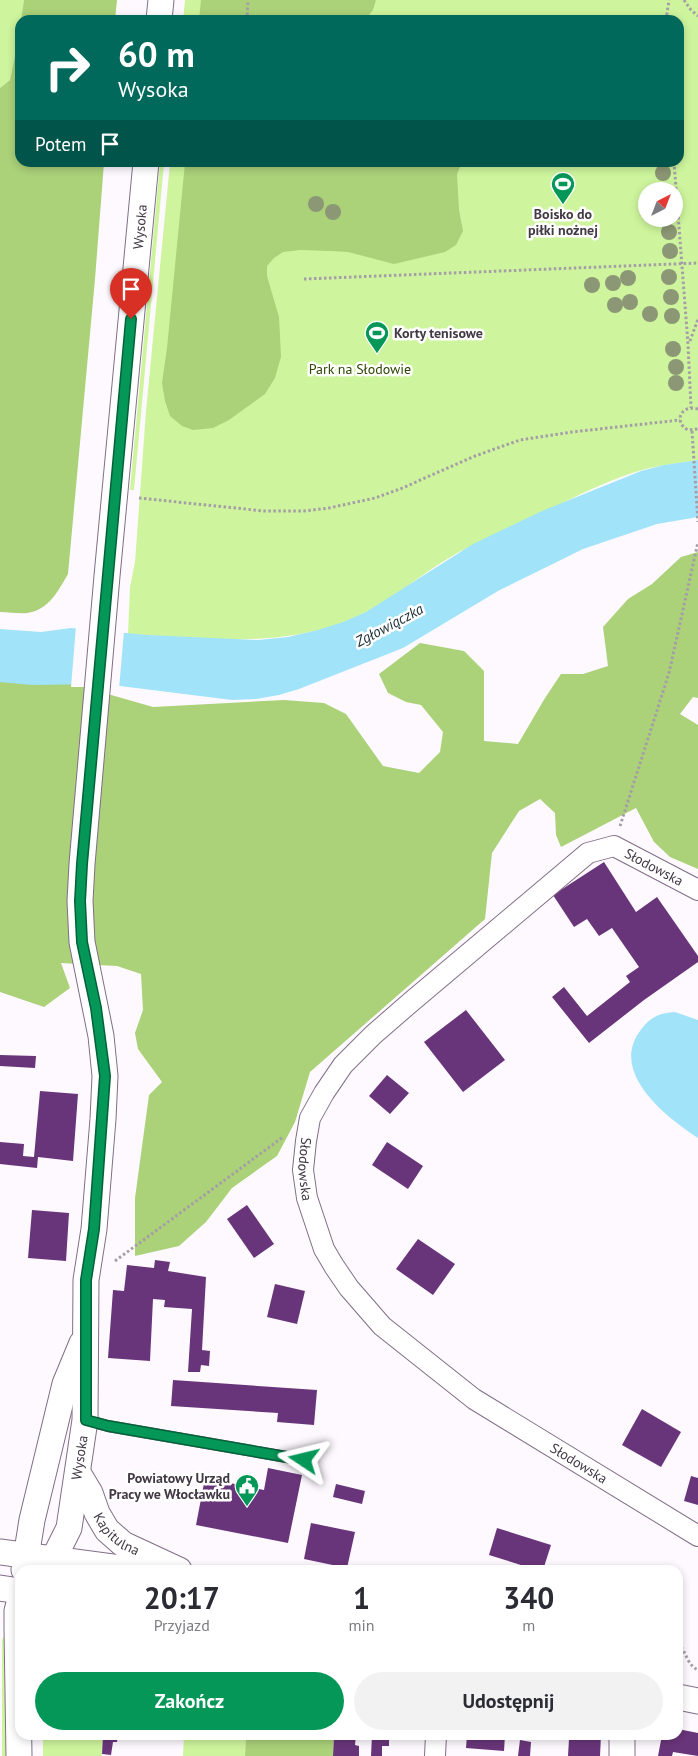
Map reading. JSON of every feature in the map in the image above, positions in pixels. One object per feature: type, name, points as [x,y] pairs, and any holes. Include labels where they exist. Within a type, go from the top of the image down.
[{"type":"street","points":[[160,15],[161,0]]},
{"type":"street","name":"Wysoka","points":[[37,1563],[69,1528],[86,1420],[86,1280],[94,1229],[105,1076],[98,1017],[82,942],[80,901],[94,716],[146,167]]},
{"type":"street","name":"Słodowska","points":[[698,890],[614,846],[588,852],[373,1035],[343,1065],[310,1118],[303,1170],[307,1198],[324,1249],[349,1288],[382,1326],[474,1399],[698,1536]]},
{"type":"street","name":"Wysoka","points":[[37,1563],[46,1457],[64,1384],[85,1336]]},
{"type":"street","name":"Kapitulna","points":[[78,1474],[90,1493],[97,1513],[107,1530],[123,1544],[167,1565]]},
{"type":"street","name":"Kapitulna","points":[[0,1552],[37,1563],[65,1565]]},
{"type":"street","points":[[0,1588],[15,1590]]},
{"type":"street","points":[[683,1697],[698,1701]]},
{"type":"street","points":[[19,1740],[19,1756]]},
{"type":"street","points":[[435,1756],[436,1740]]},
{"type":"street","points":[[622,1740],[622,1756]]},
{"type":"lane","points":[[86,1420],[108,1426],[304,1460]]},
{"type":"path","points":[[247,15],[248,0]]},
{"type":"path","points":[[667,15],[669,0]]},
{"type":"path","points":[[684,0],[698,16]]},
{"type":"path","points":[[674,167],[691,408]]},
{"type":"path","points":[[304,278],[698,263]]},
{"type":"path","points":[[688,344],[698,319]]},
{"type":"path","points":[[698,409],[691,408],[682,412],[680,420],[682,426],[692,431],[698,429]]},
{"type":"path","points":[[136,498],[264,511],[304,511],[329,508],[375,498],[475,456],[520,440],[680,420]]},
{"type":"path","points":[[692,431],[698,522]]},
{"type":"path","points":[[614,846],[669,674],[698,542]]},
{"type":"path","points":[[109,1265],[310,1118]]},
{"type":"path","points":[[683,1650],[689,1662],[698,1670]]},
{"type":"green space","points":[[0,0],[24,0],[22,15],[15,15],[15,55],[10,80],[0,88]]},
{"type":"green space","points":[[24,0],[117,0],[116,15],[22,15]]},
{"type":"green space","name":"Park na Słodowie","points":[[185,0],[698,0],[698,460],[642,470],[596,487],[457,553],[384,602],[356,617],[315,631],[289,636],[262,639],[209,639],[128,634],[130,587],[135,562],[146,411],[170,167],[684,167],[684,15],[184,15]]},
{"type":"green space","points":[[201,0],[376,0],[373,10],[369,15],[200,15]]},
{"type":"green space","points":[[15,55],[15,167],[104,167],[68,574],[47,604],[27,613],[0,612],[0,88],[10,80]]},
{"type":"green space","points":[[160,167],[164,167],[134,490],[130,490]]},
{"type":"green space","points":[[185,167],[460,167],[457,174],[459,210],[463,231],[456,245],[445,252],[394,264],[348,252],[330,251],[300,250],[283,252],[274,258],[267,266],[267,276],[279,317],[281,357],[275,378],[265,394],[229,420],[213,428],[193,430],[182,426],[170,416],[162,383]]},
{"type":"green space","points":[[698,552],[698,698],[693,697],[680,714],[698,725],[698,869],[670,857],[654,842],[636,808],[561,847],[556,835],[555,813],[540,799],[519,811],[492,853],[485,919],[310,1072],[295,1122],[277,1156],[232,1188],[206,1222],[179,1246],[135,1256],[135,1198],[149,1095],[162,1082],[138,1049],[135,1033],[143,1010],[141,974],[117,966],[61,963],[70,988],[44,1007],[0,992],[0,663],[153,707],[284,700],[324,703],[346,714],[383,766],[419,773],[440,752],[443,732],[421,705],[406,702],[388,693],[379,674],[420,643],[464,651],[484,671],[484,741],[518,744],[561,674],[583,674],[608,666],[603,627],[628,599],[652,584],[681,557]]},
{"type":"green space","points":[[4,1636],[6,1756],[2,1756],[2,1640]]},
{"type":"green space","points":[[43,1740],[103,1740],[102,1756],[43,1756]]},
{"type":"green space","points":[[184,1740],[246,1740],[245,1756],[183,1756]]},
{"type":"green space","points":[[246,1740],[334,1740],[333,1756],[245,1756]]},
{"type":"water","name":"Zgłowiączka","points":[[698,460],[698,517],[657,524],[583,549],[498,591],[403,648],[299,689],[256,699],[232,700],[104,684],[32,685],[0,682],[0,629],[41,632],[71,628],[148,635],[258,640],[288,637],[318,630],[366,612],[473,544],[542,511],[641,471],[664,465]]},
{"type":"water","points":[[675,1012],[698,1020],[698,1138],[672,1119],[646,1093],[637,1078],[632,1063],[632,1047],[647,1022],[664,1013]]},
{"type":"pier","points":[[76,626],[124,631],[119,689],[71,687]]},
{"type":"building","points":[[604,862],[636,912],[657,897],[698,956],[698,962],[644,1000],[589,1043],[552,997],[564,987],[587,1016],[630,982],[626,976],[639,967],[612,928],[599,936],[587,919],[574,927],[553,895]]},
{"type":"building","points":[[466,1010],[505,1060],[463,1092],[424,1042]]},
{"type":"building","points":[[0,1055],[36,1056],[35,1068],[0,1066]]},
{"type":"building","points":[[387,1075],[409,1093],[390,1114],[369,1096]]},
{"type":"building","points":[[40,1091],[78,1094],[73,1161],[38,1157],[37,1168],[0,1164],[0,1142],[24,1144],[23,1156],[34,1157]]},
{"type":"building","points":[[387,1142],[423,1166],[408,1189],[372,1165]]},
{"type":"building","points":[[247,1205],[274,1244],[254,1258],[227,1219]]},
{"type":"building","points":[[32,1210],[69,1213],[66,1261],[28,1258]]},
{"type":"building","points":[[418,1239],[455,1264],[433,1295],[396,1269]]},
{"type":"building","points":[[155,1260],[170,1262],[168,1271],[206,1277],[202,1350],[210,1351],[209,1366],[201,1365],[200,1372],[188,1372],[192,1309],[164,1307],[165,1300],[153,1299],[150,1361],[108,1358],[113,1290],[124,1291],[127,1265],[154,1268]]},
{"type":"building","points":[[275,1284],[305,1291],[297,1324],[267,1317]]},
{"type":"building","points":[[173,1380],[317,1390],[314,1425],[277,1422],[278,1413],[171,1406]]},
{"type":"building","points":[[642,1409],[681,1432],[661,1467],[622,1445]]},
{"type":"building","name":"Powiatowy Urząd Pracy we Włocławku","points":[[268,1468],[302,1475],[288,1543],[196,1525],[205,1478],[264,1490]]},
{"type":"building","points":[[691,1476],[698,1478],[698,1505],[684,1501]]},
{"type":"building","points":[[336,1484],[365,1491],[362,1504],[333,1497]]},
{"type":"building","points":[[311,1523],[355,1532],[348,1565],[333,1565],[304,1559]]},
{"type":"building","points":[[497,1528],[551,1545],[545,1565],[521,1565],[489,1555]]},
{"type":"building","points":[[683,1730],[698,1733],[698,1756],[673,1752],[672,1756],[658,1756],[661,1740],[683,1740]]},
{"type":"building","points":[[103,1740],[117,1740],[117,1742],[113,1742],[111,1755],[102,1754]]},
{"type":"building","points":[[334,1740],[356,1740],[355,1745],[359,1746],[359,1756],[333,1756]]},
{"type":"building","points":[[372,1740],[389,1740],[389,1746],[382,1746],[382,1756],[371,1756]]},
{"type":"building","points":[[467,1740],[505,1740],[504,1751],[466,1748]]},
{"type":"building","points":[[520,1740],[531,1742],[530,1756],[518,1756]]},
{"type":"building","points":[[569,1740],[601,1740],[600,1756],[568,1756]]},
{"type":"place","name":"Boisko do piłki nożnej","points":[[563,205]]},
{"type":"place","name":"Korty tenisowe","points":[[377,354]]},
{"type":"place","name":"Powiatowy Urząd Pracy we Włocławku","points":[[247,1507]]},
{"type":"route","points":[[131,319],[103,611],[80,901],[82,942],[101,1036],[105,1076],[94,1229],[86,1280],[86,1420],[108,1426],[304,1460]]}]
